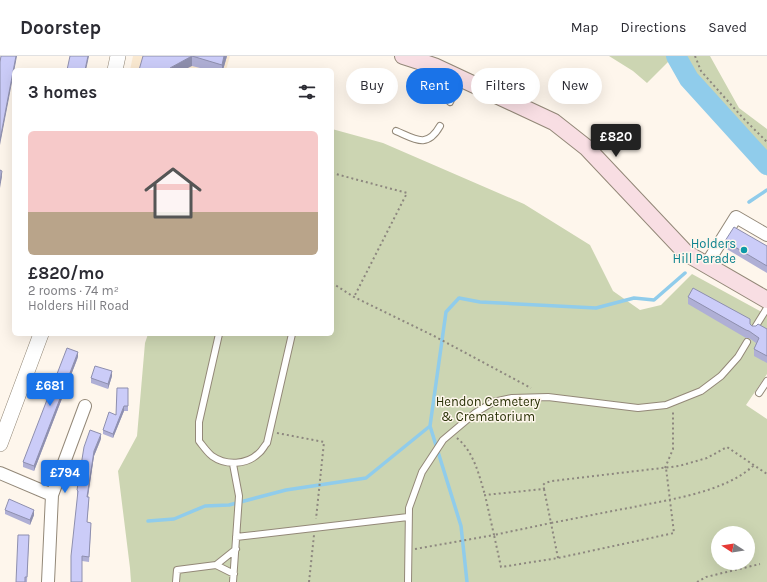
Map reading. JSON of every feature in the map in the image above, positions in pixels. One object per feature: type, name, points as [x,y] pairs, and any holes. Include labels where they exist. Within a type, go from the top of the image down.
[{"type":"main road","points":[[403,56],[435,61],[446,68]]},
{"type":"main road","points":[[463,79],[554,122],[587,148],[686,253],[767,300]]},
{"type":"street","points":[[115,68],[118,56]]},
{"type":"street","points":[[706,265],[736,217],[767,235]]},
{"type":"street","points":[[0,444],[40,336]]},
{"type":"street","points":[[48,582],[52,495],[85,406]]},
{"type":"street","points":[[0,473],[52,495]]},
{"type":"lane","points":[[396,131],[413,138],[427,140],[432,137],[440,126]]},
{"type":"lane","points":[[754,329],[767,308]]},
{"type":"lane","points":[[219,336],[199,422],[199,441],[212,456],[233,464],[247,461],[259,454],[267,443],[292,336]]},
{"type":"lane","points":[[408,582],[409,508],[422,472],[443,440],[475,413],[493,402],[512,398],[548,397],[638,408],[666,405],[700,391],[721,376],[738,357],[747,342]]},
{"type":"lane","points":[[759,393],[767,382]]},
{"type":"lane","points":[[233,464],[239,496],[234,582]]},
{"type":"lane","points":[[236,537],[408,517]]},
{"type":"lane","points":[[176,582],[177,570],[216,565],[236,549]]},
{"type":"lane","points":[[216,565],[234,574]]},
{"type":"path","points":[[695,56],[701,71],[742,117],[767,142]]},
{"type":"path","points":[[334,174],[407,193],[354,297]]},
{"type":"path","points":[[334,284],[354,297],[434,336],[548,397]]},
{"type":"path","points":[[451,433],[462,442],[477,467],[485,495],[501,567],[558,558],[674,533],[665,468],[673,449],[673,402]]},
{"type":"path","points":[[270,432],[324,442],[309,582]]},
{"type":"path","points":[[558,558],[543,485],[545,483],[679,466],[700,461],[727,447],[767,474]]},
{"type":"path","points":[[408,551],[670,500],[712,488],[730,481],[748,472],[754,466]]},
{"type":"path","points":[[485,495],[544,489]]},
{"type":"path","points":[[697,582],[706,577],[760,564]]},
{"type":"shaded area","points":[[133,56],[230,56],[227,68],[130,68]]},
{"type":"green space","points":[[609,56],[710,56],[739,108],[767,129],[767,176],[689,88],[671,59],[647,83],[633,71]]},
{"type":"green space","name":"Hendon Cemetery & Crematorium","points":[[334,130],[383,143],[524,204],[590,245],[613,291],[640,310],[661,305],[692,274],[767,315],[767,374],[746,405],[767,419],[767,582],[131,582],[118,471],[137,436],[145,343],[147,336],[334,336]]},
{"type":"building","points":[[1,56],[16,56],[14,68],[12,68],[12,77],[0,140]]},
{"type":"building","points":[[70,56],[88,56],[85,68],[67,68]]},
{"type":"building","points":[[143,56],[192,56],[170,68],[140,68]]},
{"type":"building","points":[[192,56],[224,56],[222,65]]},
{"type":"building","points":[[0,170],[2,171],[0,183]]},
{"type":"building","name":"Holders Hill Parade","points":[[734,227],[767,246],[767,266],[725,241]]},
{"type":"building","points":[[693,288],[750,319],[750,324],[752,326],[756,326],[758,324],[767,329],[767,356],[754,349],[759,338],[688,297]]},
{"type":"building","points":[[67,348],[78,352],[34,466],[23,462]]},
{"type":"building","points":[[95,366],[112,371],[108,384],[91,378]]},
{"type":"building","points":[[117,388],[128,388],[128,406],[124,406],[113,434],[103,430],[109,412],[116,415]]},
{"type":"building","points":[[90,430],[101,434],[94,451],[87,497],[89,497],[87,522],[91,523],[89,557],[82,556],[82,582],[71,582],[71,556],[77,490],[84,447]]},
{"type":"building","points":[[9,499],[34,510],[30,520],[5,510]]},
{"type":"building","points":[[18,535],[29,535],[27,577],[25,577],[25,582],[16,582]]},
{"type":"waterway","points":[[676,56],[689,79],[767,165]]},
{"type":"waterway","points":[[749,202],[767,190]]},
{"type":"waterway","points":[[467,582],[461,526],[430,426],[446,312],[459,298],[480,302],[596,308],[634,298],[654,300],[685,273]]},
{"type":"waterway","points":[[148,521],[174,519],[205,506],[229,505],[286,490],[366,478],[430,426]]},
{"type":"place","name":"Holders Hill Parade","points":[[744,250]]}]
